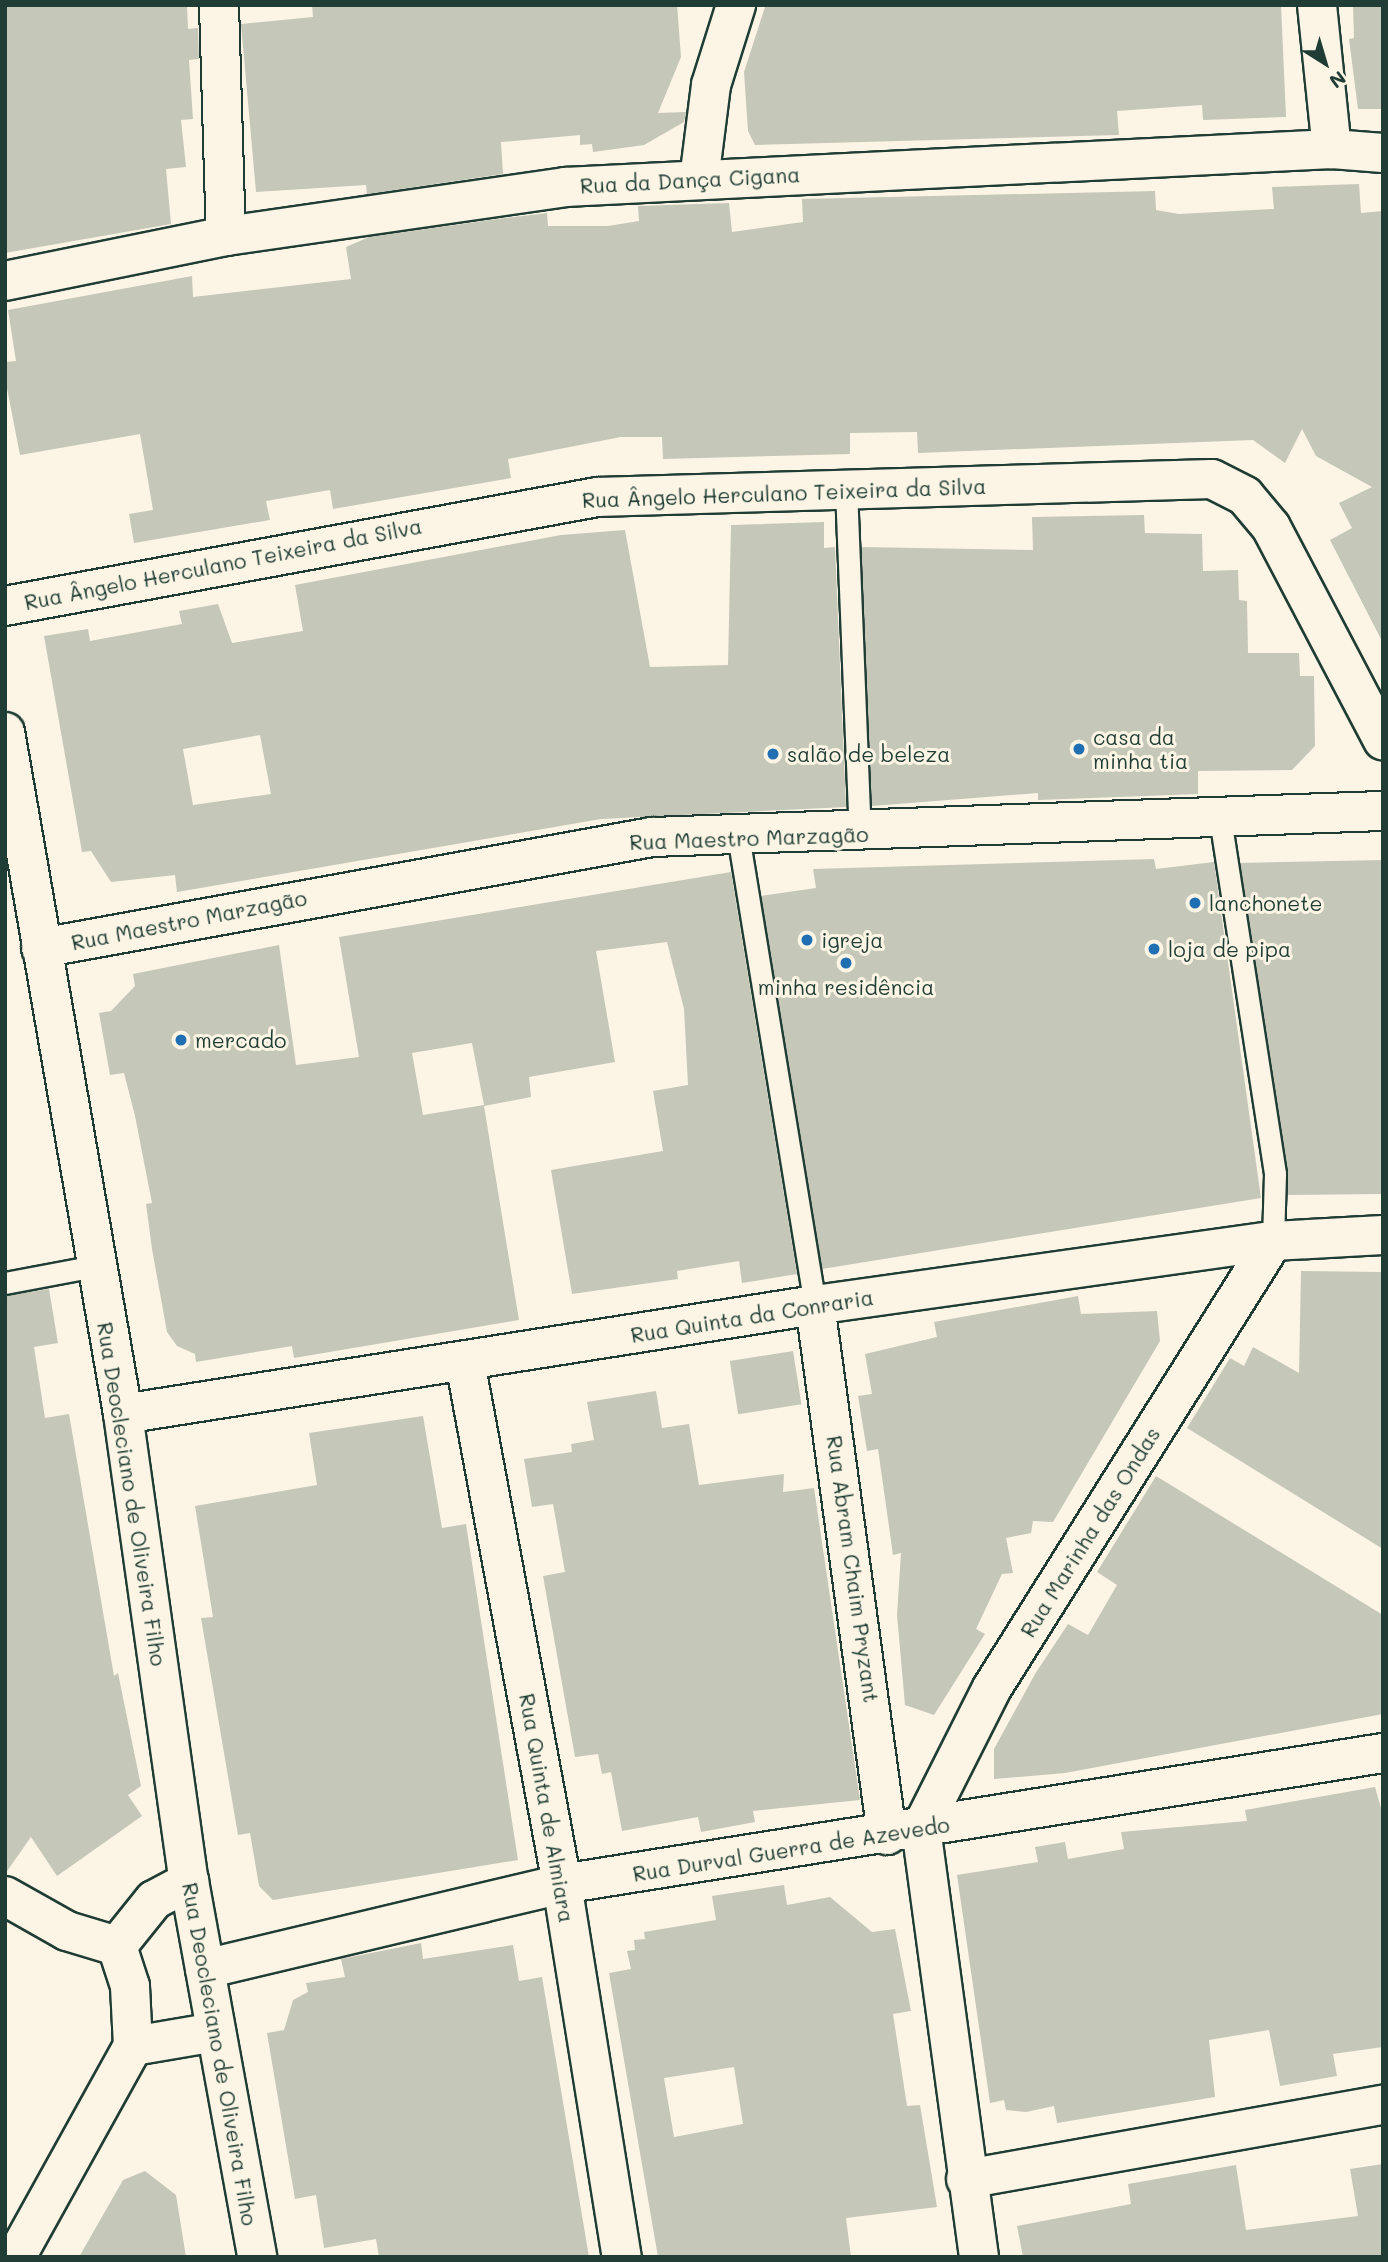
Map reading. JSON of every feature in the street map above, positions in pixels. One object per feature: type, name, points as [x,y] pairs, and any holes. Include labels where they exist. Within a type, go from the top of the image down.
[{"type":"street","points":[[219,5],[226,236]]},
{"type":"street","points":[[699,180],[711,85],[736,5]]},
{"type":"street","points":[[1317,5],[1332,149]]},
{"type":"street","name":"Rua da Dança Cigana","points":[[5,281],[226,236],[565,187],[1332,149],[1383,153]]},
{"type":"street","name":"Rua Ângelo Herculano Teixeira da Silva","points":[[5,606],[597,497],[1184,477],[1231,485],[1270,527],[1383,740]]},
{"type":"street","name":"Rua Deocleciano de Oliveira Filho","points":[[5,732],[95,1266],[123,1414],[189,1881],[257,2257]]},
{"type":"street","name":"Rua Maestro Marzagão","points":[[41,948],[518,858],[652,837],[860,834],[1383,811]]},
{"type":"street","name":"Rua Quinta da Conraria","points":[[123,1414],[815,1305],[1273,1241],[1383,1235]]},
{"type":"street","name":"Rua Marinha das Ondas","points":[[904,1832],[1273,1241]]},
{"type":"street","name":"Rua Abram Chaim Pryzant","points":[[815,1305],[979,2257]]},
{"type":"street","name":"Rua Quinta de Almiara","points":[[465,1362],[562,1884],[622,2257]]},
{"type":"street","name":"Rua Durval Guerra de Azevedo","points":[[205,1969],[562,1884],[904,1832],[1383,1753]]},
{"type":"street","points":[[117,1946],[154,1900],[189,1881]]},
{"type":"street","points":[[5,1896],[67,1931],[117,1946]]},
{"type":"street","points":[[16,2257],[133,2046],[130,1986],[117,1946]]},
{"type":"street","points":[[133,2046],[216,2032]]},
{"type":"street","points":[[967,2179],[1383,2105]]},
{"type":"lane","points":[[846,489],[860,834]]},
{"type":"lane","points":[[1220,818],[1275,1174],[1273,1241]]},
{"type":"lane","points":[[738,835],[815,1305]]},
{"type":"lane","points":[[5,1283],[95,1266]]},
{"type":"building","points":[[5,5],[187,5],[188,29],[198,28],[199,59],[189,60],[193,119],[181,120],[186,167],[166,169],[171,224],[5,253]]},
{"type":"building","points":[[312,5],[677,5],[681,57],[658,113],[686,112],[684,122],[644,145],[593,152],[592,144],[580,145],[580,135],[501,142],[503,174],[367,194],[366,185],[256,192],[241,24],[313,17]]},
{"type":"building","points":[[1281,5],[1286,117],[1203,120],[1202,105],[1117,111],[1119,135],[755,145],[748,131],[744,72],[765,7]]},
{"type":"building","points":[[1353,5],[1383,5],[1383,109],[1358,109],[1349,39],[1354,38]]},
{"type":"building","points":[[1359,184],[1361,213],[1383,211],[1383,643],[1330,540],[1352,528],[1339,503],[1372,487],[1316,456],[1302,429],[1285,463],[1253,440],[918,453],[917,432],[850,433],[850,454],[663,459],[662,437],[621,437],[508,459],[511,478],[333,509],[330,490],[266,501],[270,520],[134,543],[129,514],[153,510],[140,434],[20,455],[5,378],[5,362],[16,361],[8,310],[192,276],[193,297],[351,279],[346,247],[369,237],[547,213],[548,226],[608,226],[639,221],[638,206],[729,203],[732,232],[803,222],[802,199],[1155,191],[1156,210],[1179,214],[1274,209],[1272,187]]},
{"type":"building","points":[[1144,515],[1145,533],[1202,534],[1203,571],[1238,570],[1239,600],[1247,601],[1248,653],[1299,653],[1300,676],[1314,676],[1315,746],[1292,770],[1198,771],[1198,794],[1038,800],[1038,793],[872,806],[861,547],[1033,550],[1032,517]]},
{"type":"building","points":[[824,522],[824,548],[835,547],[846,807],[601,819],[177,892],[175,875],[111,882],[91,851],[82,852],[44,636],[88,629],[90,641],[182,624],[179,611],[218,604],[232,643],[303,631],[295,585],[561,535],[625,530],[650,667],[728,665],[731,525]],"holes":[[[260,735],[271,794],[193,805],[183,749]]]},
{"type":"building","points":[[1154,859],[1156,869],[1214,862],[1261,1198],[822,1269],[761,896],[816,888],[813,869]]},
{"type":"building","points":[[1383,860],[1383,1194],[1288,1195],[1240,863]]},
{"type":"building","points":[[731,872],[797,1274],[742,1283],[739,1261],[677,1271],[678,1279],[572,1294],[551,1170],[663,1151],[653,1091],[688,1085],[684,1009],[667,942],[596,951],[615,1062],[529,1077],[531,1097],[484,1106],[519,1320],[294,1358],[292,1346],[196,1362],[195,1354],[177,1346],[167,1332],[146,1204],[152,1203],[135,1116],[124,1073],[110,1075],[99,1013],[111,1011],[135,986],[133,974],[279,945],[296,1065],[359,1057],[339,937]],"holes":[[[472,1043],[484,1105],[423,1115],[412,1053]]]},
{"type":"building","points":[[1301,1271],[1381,1272],[1383,1549],[1187,1428],[1230,1358],[1244,1366],[1253,1347],[1299,1373]]},
{"type":"building","points":[[49,1289],[58,1343],[34,1347],[45,1418],[69,1414],[114,1676],[118,1673],[141,1786],[128,1795],[142,1816],[57,1876],[31,1837],[5,1874],[5,1296]]},
{"type":"building","points":[[1078,1296],[1081,1314],[1157,1311],[1160,1341],[1053,1522],[1033,1521],[1031,1533],[1006,1538],[1013,1573],[1002,1574],[976,1629],[985,1634],[934,1715],[905,1705],[897,1615],[901,1553],[893,1555],[878,1449],[867,1451],[858,1396],[872,1394],[865,1354],[937,1337],[934,1322]]},
{"type":"building","points":[[793,1351],[801,1404],[738,1414],[730,1361]]},
{"type":"building","points":[[656,1391],[662,1428],[689,1424],[699,1485],[784,1474],[783,1492],[814,1488],[860,1800],[753,1811],[755,1822],[701,1832],[698,1817],[622,1831],[611,1772],[602,1774],[598,1754],[575,1757],[543,1576],[565,1572],[553,1504],[532,1507],[524,1459],[572,1452],[571,1444],[594,1440],[587,1402]]},
{"type":"building","points":[[423,1416],[442,1528],[466,1524],[518,1860],[273,1900],[259,1886],[250,1833],[238,1835],[201,1618],[213,1617],[195,1506],[317,1485],[309,1433]]},
{"type":"building","points":[[1156,1476],[1383,1615],[1383,1714],[1065,1773],[994,1779],[994,1749],[1035,1674],[1068,1624],[1088,1635],[1117,1585],[1097,1572]]},
{"type":"building","points":[[1375,1787],[1383,1815],[1383,2047],[1333,2054],[1337,2076],[1280,2086],[1269,2030],[1209,2040],[1215,2097],[1057,2123],[1054,2106],[1026,2112],[1006,2110],[1004,2100],[990,2103],[957,1875],[1038,1862],[1035,1847],[1065,1842],[1068,1859],[1124,1849],[1121,1832],[1247,1821],[1245,1810]]},
{"type":"building","points":[[784,1885],[787,1905],[830,1897],[872,1932],[895,1929],[911,2011],[893,2014],[907,2106],[920,2105],[937,2207],[846,2218],[851,2257],[658,2257],[609,1973],[631,1969],[627,1951],[635,1950],[634,1940],[645,1939],[644,1932],[716,1920],[712,1896]],"holes":[[[734,2067],[743,2124],[674,2137],[664,2078]]]},
{"type":"building","points":[[421,1943],[423,1959],[513,1945],[519,1981],[542,1977],[589,2257],[379,2257],[376,2239],[324,2248],[316,2195],[295,2199],[267,2033],[284,2030],[293,2000],[308,1992],[306,1983],[345,1977],[341,1959]]},
{"type":"building","points":[[1383,2164],[1383,2257],[1023,2257],[1017,2226],[1131,2204],[1128,2184],[1236,2165],[1246,2230],[1358,2216],[1350,2169]]},
{"type":"building","points":[[145,2171],[176,2195],[186,2257],[79,2257],[123,2180]]},
{"type":"place","name":"casa da minha tia","points":[[1079,749]]},
{"type":"place","name":"salão de beleza","points":[[773,754]]},
{"type":"place","name":"lanchonete","points":[[1195,903]]},
{"type":"place","name":"igreja","points":[[807,940]]},
{"type":"place","name":"loja de pipa","points":[[1154,949]]},
{"type":"place","name":"minha residência","points":[[846,963]]},
{"type":"place","name":"mercado","points":[[181,1040]]}]
